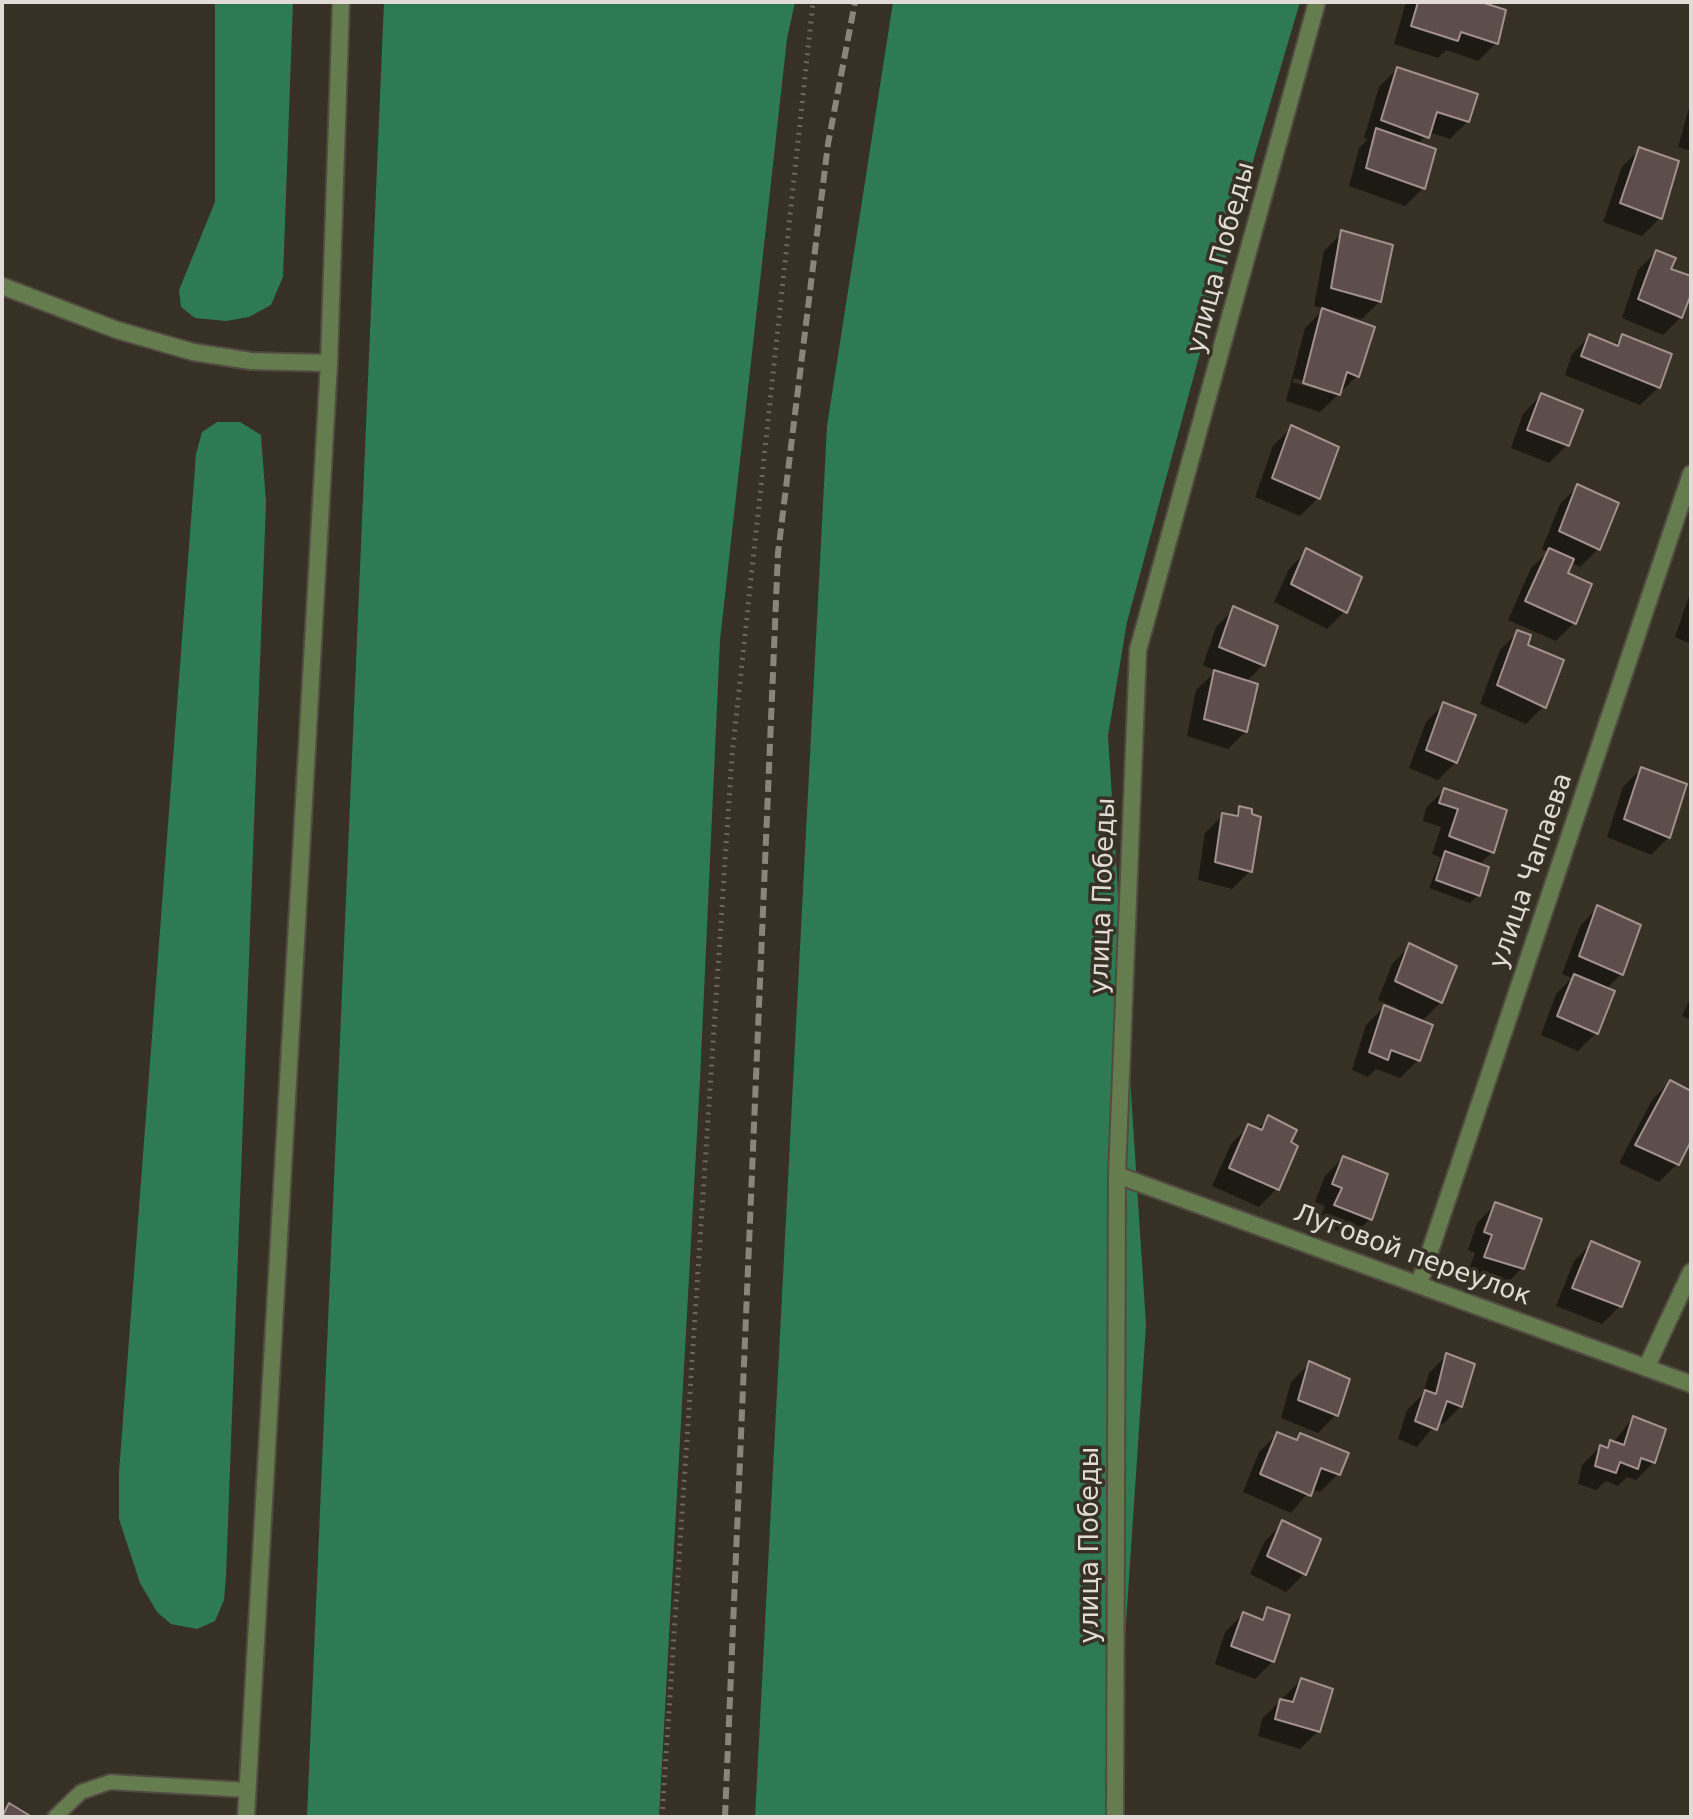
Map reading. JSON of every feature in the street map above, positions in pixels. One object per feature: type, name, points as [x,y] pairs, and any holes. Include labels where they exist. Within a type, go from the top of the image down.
[{"type":"street","points":[[246,1817],[329,363],[341,2]]},
{"type":"street","name":"улица Победы","points":[[1115,1817],[1117,1175],[1138,650],[1317,2]]},
{"type":"street","points":[[2,286],[117,330],[193,352],[251,361],[329,363]]},
{"type":"street","name":"улица Чапаева","points":[[1419,1284],[1691,474]]},
{"type":"street","name":"Луговой переулок","points":[[1117,1175],[1691,1384]]},
{"type":"street","points":[[1646,1368],[1691,1272]]},
{"type":"lane","points":[[55,1817],[81,1792],[110,1782],[247,1790]]},
{"type":"path","points":[[662,1817],[732,756],[813,2]]},
{"type":"green space","points":[[215,2],[293,2],[283,277],[271,305],[249,317],[226,321],[195,318],[181,307],[179,290],[215,202]]},
{"type":"green space","points":[[384,2],[795,2],[787,39],[720,640],[700,1080],[659,1817],[307,1817]]},
{"type":"green space","points":[[893,2],[1300,2],[1243,195],[1127,622],[1108,736],[1146,1325],[1113,1817],[755,1817],[827,426]]},
{"type":"green space","points":[[217,422],[240,422],[261,435],[266,502],[226,1576],[224,1600],[215,1621],[197,1629],[171,1624],[157,1612],[140,1583],[119,1519],[119,1472],[196,454],[202,432]]},
{"type":"building","points":[[1418,2],[1481,2],[1506,10],[1498,44],[1461,32],[1458,41],[1411,26]]},
{"type":"building","points":[[1397,67],[1478,94],[1469,122],[1437,112],[1429,138],[1381,120]]},
{"type":"building","points":[[1376,128],[1436,149],[1425,189],[1366,168]]},
{"type":"building","points":[[1639,147],[1679,161],[1662,219],[1620,203]]},
{"type":"building","points":[[1341,230],[1393,245],[1381,302],[1331,288]]},
{"type":"building","points":[[1656,250],[1676,258],[1671,269],[1691,276],[1691,294],[1682,318],[1638,299]]},
{"type":"building","points":[[1322,308],[1375,327],[1359,377],[1347,372],[1340,395],[1303,383]]},
{"type":"building","points":[[1589,334],[1618,346],[1622,334],[1672,354],[1660,388],[1581,356]]},
{"type":"building","points":[[1541,393],[1583,410],[1569,446],[1527,430]]},
{"type":"building","points":[[1291,425],[1339,447],[1320,499],[1272,478]]},
{"type":"building","points":[[1577,484],[1619,503],[1600,550],[1559,531]]},
{"type":"building","points":[[1306,548],[1362,577],[1347,613],[1291,584]]},
{"type":"building","points":[[1549,548],[1574,559],[1568,573],[1592,584],[1576,624],[1525,601]]},
{"type":"building","points":[[1233,606],[1278,626],[1265,666],[1219,647]]},
{"type":"building","points":[[1517,630],[1531,635],[1528,645],[1564,660],[1546,708],[1497,685]]},
{"type":"building","points":[[1214,670],[1258,684],[1247,732],[1204,719]]},
{"type":"building","points":[[1443,702],[1476,715],[1457,763],[1426,750]]},
{"type":"building","points":[[1641,767],[1687,784],[1670,838],[1624,819]]},
{"type":"building","points":[[1444,788],[1507,810],[1494,853],[1449,836],[1458,809],[1439,803]]},
{"type":"building","points":[[1239,806],[1252,809],[1252,814],[1261,817],[1252,872],[1215,862],[1222,813],[1238,816]]},
{"type":"building","points":[[1445,851],[1489,867],[1480,896],[1436,880]]},
{"type":"building","points":[[1597,905],[1641,925],[1623,975],[1579,956]]},
{"type":"building","points":[[1409,943],[1457,966],[1442,1003],[1395,981]]},
{"type":"building","points":[[1574,974],[1615,991],[1598,1034],[1557,1016]]},
{"type":"building","points":[[1384,1005],[1433,1025],[1420,1061],[1391,1050],[1388,1060],[1369,1052]]},
{"type":"building","points":[[1670,1080],[1691,1091],[1691,1141],[1679,1165],[1635,1145]]},
{"type":"building","points":[[1268,1115],[1297,1130],[1291,1142],[1298,1146],[1279,1190],[1229,1168],[1248,1124],[1262,1130]]},
{"type":"building","points":[[1343,1156],[1388,1174],[1372,1220],[1334,1205],[1342,1188],[1332,1184]]},
{"type":"building","points":[[1495,1202],[1542,1219],[1524,1269],[1484,1257],[1492,1235],[1484,1232]]},
{"type":"building","points":[[1591,1241],[1640,1262],[1622,1307],[1572,1288]]},
{"type":"building","points":[[1446,1353],[1475,1364],[1462,1407],[1447,1401],[1437,1430],[1415,1421],[1425,1390],[1436,1394]]},
{"type":"building","points":[[1309,1361],[1350,1379],[1338,1416],[1298,1400]]},
{"type":"building","points":[[1633,1416],[1666,1429],[1655,1463],[1641,1458],[1638,1469],[1620,1462],[1616,1473],[1595,1466],[1600,1445],[1608,1448],[1610,1440],[1624,1445]]},
{"type":"building","points":[[1277,1432],[1297,1440],[1300,1433],[1349,1453],[1340,1475],[1321,1468],[1311,1496],[1260,1474]]},
{"type":"building","points":[[1282,1520],[1321,1539],[1306,1575],[1267,1556]]},
{"type":"building","points":[[1267,1607],[1290,1615],[1274,1662],[1231,1646],[1243,1612],[1263,1620]]},
{"type":"building","points":[[1301,1678],[1333,1689],[1320,1732],[1275,1719],[1280,1699],[1293,1702]]},
{"type":"building","points":[[9,1803],[32,1817],[2,1817]]},
{"type":"railway","points":[[725,1817],[778,553],[828,144],[855,2]]}]
